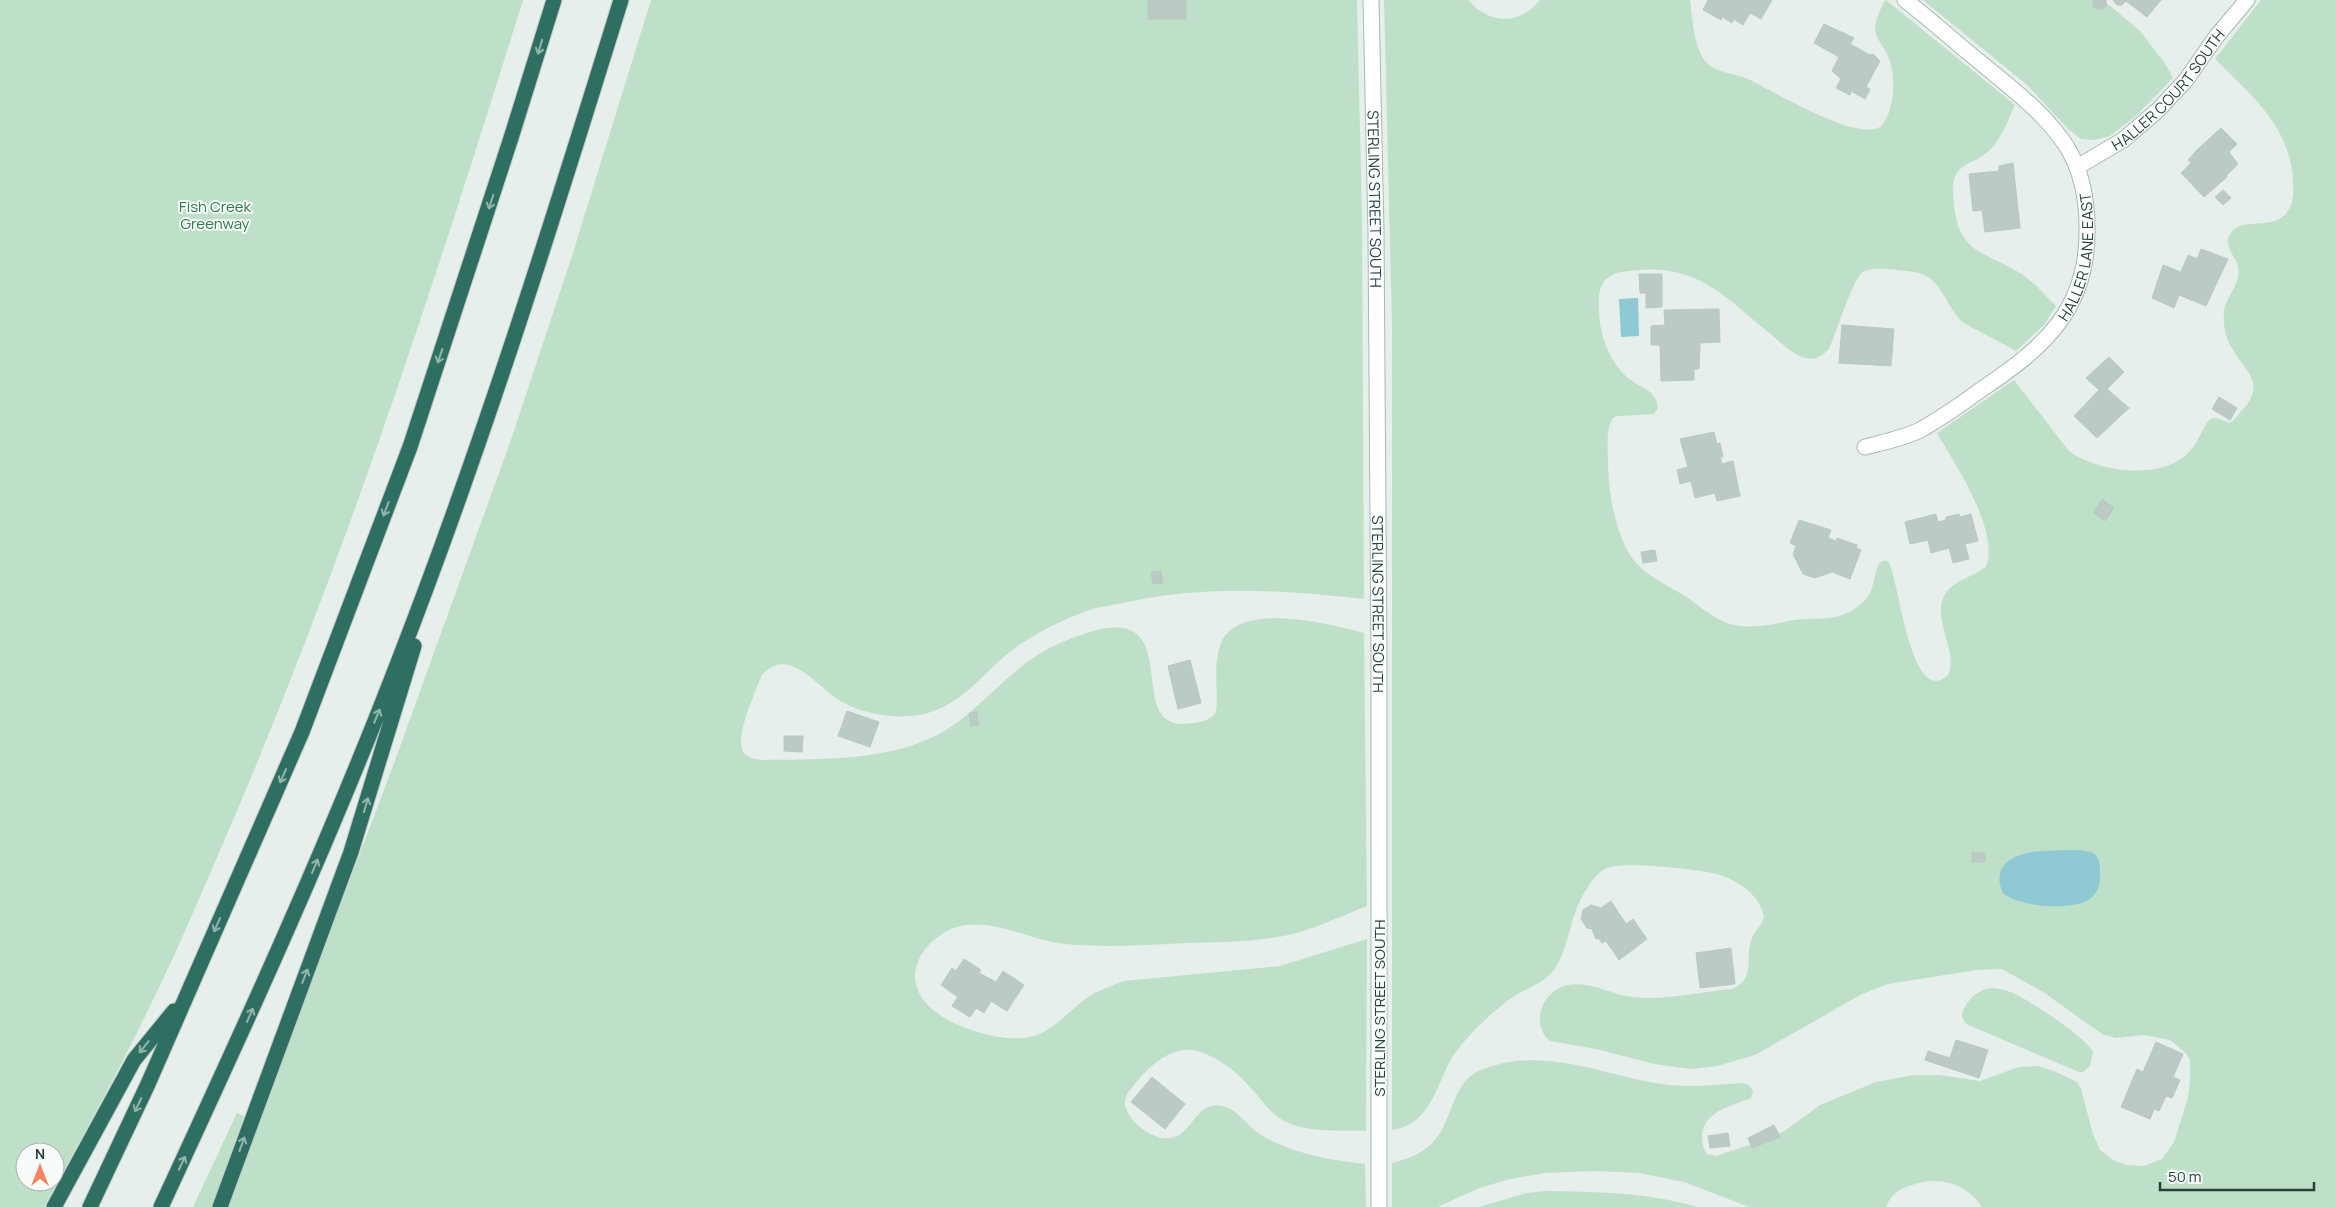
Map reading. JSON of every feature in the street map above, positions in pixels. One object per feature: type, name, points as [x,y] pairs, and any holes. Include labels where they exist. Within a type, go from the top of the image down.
[{"type":"highway","points":[[90,1207],[148,1084],[302,732],[410,447],[506,156],[554,0]]},
{"type":"highway","points":[[220,1207],[351,852],[469,470],[545,243],[621,0]]},
{"type":"highway","points":[[161,1207],[241,1036],[316,864],[398,664],[469,470]]},
{"type":"highway","points":[[54,1207],[134,1060],[186,996]]},
{"type":"street","name":"STERLING STREET SOUTH","points":[[1371,0],[1376,232],[1380,660],[1379,1207]]},
{"type":"street","name":"HALLER LANE EAST","points":[[1865,447],[1923,428],[2007,372],[2038,348],[2051,335],[2072,301],[2086,255],[2084,188],[2077,166],[2060,138],[2033,107],[1905,0]]},
{"type":"street","name":"HALLER COURT SOUTH","points":[[2077,166],[2123,140],[2158,110],[2180,87],[2216,37],[2247,0]]},
{"type":"green space","name":"Fish Creek Greenway","points":[[0,0],[523,0],[418,327],[343,543],[260,756],[196,907],[134,1038],[65,1168],[65,1142],[15,1142],[15,1192],[52,1192],[44,1207],[0,1207]]},
{"type":"green space","points":[[651,0],[1357,0],[1362,218],[1364,599],[1304,593],[1216,591],[1157,597],[1094,609],[1054,625],[1022,643],[1008,653],[971,688],[944,707],[928,713],[910,716],[885,715],[859,710],[835,697],[804,672],[783,664],[772,667],[762,675],[743,727],[741,747],[748,756],[762,760],[862,756],[912,746],[955,724],[1013,674],[1045,650],[1084,634],[1117,627],[1137,634],[1147,649],[1159,710],[1171,722],[1200,722],[1209,719],[1216,712],[1218,652],[1221,643],[1231,630],[1246,622],[1286,618],[1364,633],[1367,906],[1318,926],[1289,935],[1225,942],[1096,946],[1052,942],[995,926],[966,925],[946,931],[928,945],[919,959],[915,978],[920,994],[931,1008],[948,1020],[967,1029],[988,1035],[1024,1038],[1043,1033],[1091,995],[1124,981],[1280,966],[1367,939],[1366,1131],[1313,1129],[1284,1121],[1269,1110],[1246,1083],[1229,1067],[1208,1055],[1192,1050],[1172,1053],[1154,1064],[1133,1086],[1125,1101],[1129,1115],[1135,1122],[1141,1128],[1156,1136],[1171,1138],[1179,1135],[1201,1111],[1216,1105],[1230,1109],[1258,1133],[1282,1146],[1323,1158],[1365,1164],[1366,1207],[229,1207],[258,1123],[393,766],[512,437],[571,259]]},
{"type":"green space","points":[[1384,0],[1469,0],[1485,14],[1504,19],[1524,14],[1540,0],[1690,0],[1698,48],[1710,66],[1748,79],[1796,104],[1839,123],[1858,128],[1873,129],[1883,124],[1887,118],[1893,94],[1892,68],[1875,28],[1879,13],[1886,0],[2015,105],[2003,132],[1995,144],[1985,154],[1963,167],[1955,176],[1953,191],[1957,220],[1961,233],[1976,250],[2023,275],[2056,306],[2044,325],[2016,351],[1962,322],[1937,286],[1929,278],[1916,272],[1871,269],[1863,272],[1854,285],[1829,349],[1820,356],[1810,359],[1802,357],[1784,346],[1721,293],[1689,276],[1672,271],[1651,269],[1616,273],[1604,282],[1600,291],[1599,309],[1604,341],[1620,370],[1655,397],[1658,408],[1654,414],[1614,417],[1608,432],[1608,473],[1619,530],[1624,544],[1638,565],[1713,616],[1733,625],[1761,626],[1794,620],[1831,618],[1848,613],[1868,597],[1879,563],[1888,561],[1915,658],[1924,674],[1935,681],[1948,675],[1951,665],[1942,620],[1941,609],[1943,599],[1953,586],[1986,567],[1989,552],[1987,535],[1974,498],[1937,433],[2014,380],[2069,451],[2095,464],[2111,468],[2144,470],[2160,468],[2174,463],[2186,455],[2210,419],[2216,418],[2230,423],[2251,398],[2253,383],[2230,344],[2224,326],[2225,306],[2236,284],[2239,272],[2237,262],[2229,247],[2228,239],[2230,234],[2240,226],[2269,222],[2286,214],[2292,202],[2293,193],[2291,163],[2285,145],[2267,114],[2215,59],[2261,0],[2335,0],[2335,1207],[1982,1207],[1968,1192],[1960,1187],[1942,1181],[1932,1181],[1922,1182],[1899,1190],[1893,1195],[1886,1207],[1749,1207],[1684,1182],[1639,1173],[1597,1171],[1544,1173],[1506,1180],[1477,1189],[1438,1207],[1392,1207],[1392,1163],[1417,1154],[1430,1145],[1438,1137],[1462,1085],[1479,1071],[1502,1063],[1525,1060],[1548,1061],[1571,1064],[1639,1080],[1682,1086],[1741,1083],[1749,1085],[1753,1091],[1751,1098],[1720,1110],[1708,1120],[1704,1127],[1702,1135],[1705,1150],[1707,1154],[1716,1156],[1771,1138],[1786,1130],[1820,1105],[1876,1082],[1914,1075],[1939,1075],[1980,1081],[2019,1067],[2038,1066],[2077,1082],[2081,1089],[2093,1134],[2100,1150],[2113,1160],[2126,1165],[2144,1166],[2162,1159],[2174,1142],[2188,1098],[2190,1060],[2186,1053],[2170,1040],[2144,1035],[2116,1038],[2102,1034],[2043,992],[2002,969],[1977,970],[1888,984],[1862,994],[1755,1055],[1717,1066],[1691,1069],[1654,1064],[1596,1049],[1550,1041],[1540,1025],[1542,1008],[1552,993],[1568,985],[1592,986],[1632,997],[1656,998],[1732,989],[1740,985],[1745,979],[1752,938],[1764,917],[1762,909],[1752,894],[1738,883],[1713,873],[1659,866],[1616,866],[1607,868],[1597,875],[1585,892],[1576,910],[1562,956],[1550,975],[1513,997],[1477,1028],[1458,1049],[1451,1060],[1426,1109],[1407,1126],[1392,1130],[1392,324]],"holes":[[[2043,851],[2086,851],[2098,857],[2100,877],[2095,893],[2083,902],[2051,906]]]},
{"type":"green space","points":[[1923,0],[2103,0],[2140,31],[2164,62],[2173,78],[2137,115],[2110,136],[2095,140],[2081,139],[2068,129],[2027,85]]},
{"type":"green space","points":[[1990,988],[2002,989],[2013,993],[2032,1003],[2069,1029],[2088,1045],[2093,1052],[2090,1066],[2083,1072],[2079,1072],[1966,1024],[1962,1017],[1968,1002],[1980,991]]},
{"type":"green space","points":[[237,1113],[244,1116],[212,1207],[193,1207]]},
{"type":"green space","points":[[1545,1191],[1659,1198],[1697,1207],[1479,1207],[1526,1193]]},
{"type":"water","points":[[1638,298],[1639,336],[1621,337],[1619,299]]},
{"type":"water","points":[[2043,851],[2088,851],[2095,854],[2099,862],[2100,877],[2098,888],[2094,895],[2083,902],[2072,905],[2047,906],[2021,902],[2003,893],[2000,874],[2008,861],[2024,854]]},
{"type":"building","points":[[1148,0],[1186,0],[1186,19],[1148,19]]},
{"type":"building","points":[[1708,0],[1772,0],[1761,19],[1750,13],[1743,25],[1734,19],[1732,23],[1722,17],[1721,20],[1703,10]]},
{"type":"building","points":[[2093,0],[2106,0],[2106,6],[2102,9],[2097,9],[2093,6]]},
{"type":"building","points":[[2113,0],[2161,0],[2147,17],[2126,1],[2122,5],[2117,5]]},
{"type":"building","points":[[1824,24],[1854,38],[1850,44],[1870,55],[1873,54],[1880,61],[1866,87],[1870,89],[1865,99],[1851,91],[1850,95],[1836,88],[1841,79],[1832,71],[1839,57],[1814,43]]},
{"type":"building","points":[[2221,128],[2237,144],[2229,152],[2238,164],[2227,177],[2204,197],[2181,173],[2191,163],[2188,160]]},
{"type":"building","points":[[2013,163],[2020,228],[1985,232],[1982,210],[1973,211],[1969,174],[1999,171],[1999,166]]},
{"type":"building","points":[[2223,190],[2231,198],[2223,205],[2215,197]]},
{"type":"building","points":[[2201,249],[2228,259],[2206,306],[2179,295],[2174,308],[2152,298],[2163,265],[2181,272],[2188,255],[2197,259]]},
{"type":"building","points":[[1639,274],[1662,274],[1662,307],[1646,308],[1646,293],[1640,293]]},
{"type":"building","points":[[1719,309],[1720,342],[1700,343],[1699,369],[1694,369],[1694,380],[1661,381],[1660,345],[1651,345],[1651,326],[1665,325],[1664,310]]},
{"type":"building","points":[[1842,325],[1894,329],[1891,366],[1839,363]]},
{"type":"building","points":[[2109,357],[2124,372],[2107,389],[2129,408],[2097,438],[2074,416],[2099,390],[2086,378]]},
{"type":"building","points":[[2219,397],[2237,408],[2230,420],[2212,409]]},
{"type":"building","points":[[1714,432],[1717,444],[1720,443],[1723,457],[1720,457],[1722,464],[1733,461],[1740,496],[1717,501],[1715,493],[1695,498],[1691,481],[1680,484],[1677,470],[1688,467],[1680,439]]},
{"type":"building","points":[[2102,499],[2114,508],[2105,521],[2093,513]]},
{"type":"building","points":[[1936,514],[1938,522],[1946,520],[1946,517],[1959,514],[1960,517],[1971,514],[1978,541],[1965,544],[1969,559],[1953,563],[1949,548],[1931,553],[1928,540],[1910,544],[1905,522]]},
{"type":"building","points":[[1799,520],[1831,530],[1828,538],[1836,541],[1837,538],[1857,545],[1856,548],[1861,550],[1850,579],[1832,572],[1815,578],[1803,574],[1793,554],[1796,546],[1790,543]]},
{"type":"building","points":[[1655,550],[1657,561],[1643,563],[1641,552]]},
{"type":"building","points":[[1161,571],[1163,583],[1153,584],[1151,572]]},
{"type":"building","points":[[1190,660],[1201,703],[1178,709],[1168,666]]},
{"type":"building","points":[[847,711],[879,722],[870,747],[838,736]]},
{"type":"building","points":[[977,712],[979,725],[971,726],[969,713]]},
{"type":"building","points":[[784,736],[803,736],[802,752],[784,751]]},
{"type":"building","points":[[1972,852],[1985,853],[1985,862],[1972,862]]},
{"type":"building","points":[[1611,901],[1626,924],[1633,919],[1647,939],[1619,960],[1606,941],[1602,943],[1598,938],[1596,939],[1592,929],[1587,928],[1581,919],[1583,910],[1591,905],[1601,908]]},
{"type":"building","points":[[1731,948],[1735,984],[1700,988],[1696,953]]},
{"type":"building","points":[[964,959],[981,970],[979,973],[996,982],[1003,971],[1024,985],[1007,1011],[991,1001],[984,1013],[976,1008],[970,1017],[952,1006],[958,997],[941,985],[952,968],[956,971]]},
{"type":"building","points":[[1956,1040],[1988,1050],[1979,1078],[1925,1060],[1928,1051],[1950,1058]]},
{"type":"building","points":[[2156,1042],[2183,1054],[2173,1077],[2180,1080],[2172,1098],[2166,1096],[2159,1111],[2154,1109],[2150,1119],[2121,1107],[2137,1069],[2143,1072]]},
{"type":"building","points":[[1152,1077],[1185,1104],[1165,1129],[1131,1102]]},
{"type":"building","points":[[1774,1125],[1780,1137],[1752,1148],[1748,1138]]},
{"type":"building","points":[[1728,1133],[1730,1146],[1710,1148],[1708,1136]]}]
